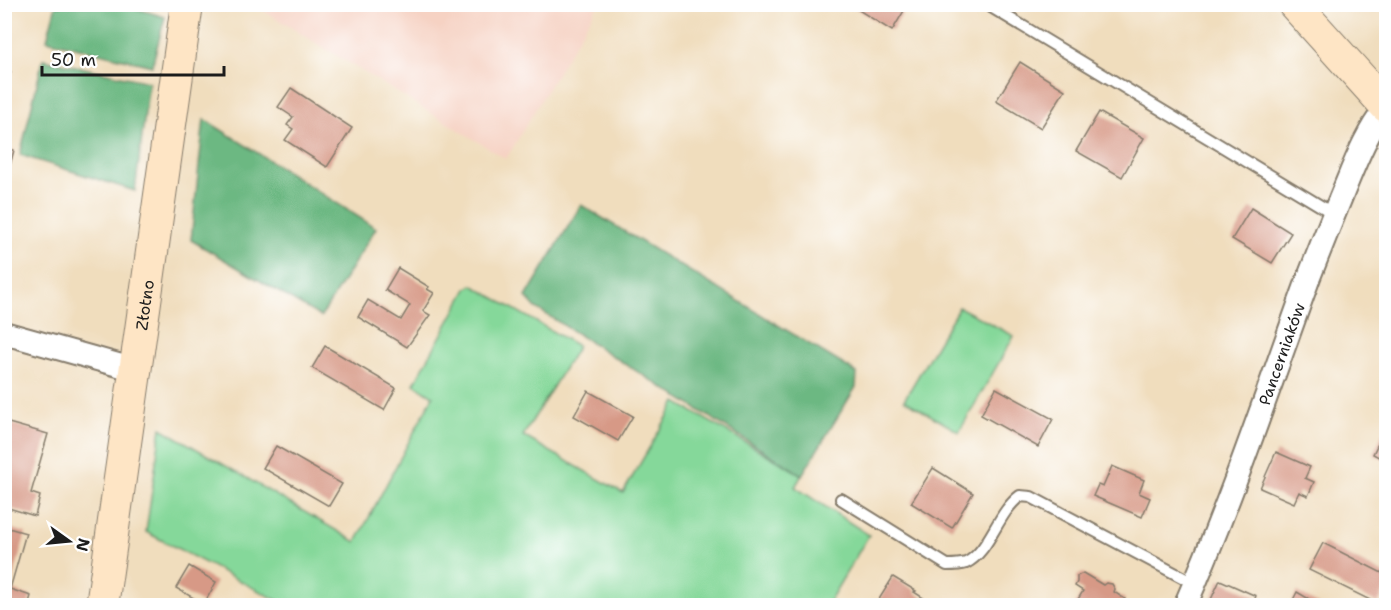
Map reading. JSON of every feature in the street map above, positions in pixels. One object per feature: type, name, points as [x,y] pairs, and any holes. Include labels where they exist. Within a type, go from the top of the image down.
[{"type":"street","name":"Złotno","points":[[102,606],[187,4]]},
{"type":"street","points":[[1294,4],[1386,107]]},
{"type":"street","name":"Pancerniaków","points":[[1185,606],[1241,468],[1265,396],[1334,214],[1361,149],[1386,107]]},
{"type":"street","points":[[4,333],[136,370]]},
{"type":"lane","points":[[986,4],[1334,214]]},
{"type":"lane","points":[[841,499],[946,565],[964,564],[977,555],[1010,503],[1020,496],[1031,497],[1195,584]]},
{"type":"shaded area","points":[[254,5],[598,5],[506,159]]},
{"type":"green space","points":[[56,5],[125,5],[165,17],[152,66],[47,40]]},
{"type":"green space","points":[[43,59],[149,82],[135,191],[20,155]]},
{"type":"green space","points":[[204,119],[376,228],[321,317],[191,240]]},
{"type":"green space","points":[[581,205],[857,373],[856,387],[802,475],[536,308],[526,297]]},
{"type":"green space","points":[[472,285],[578,346],[523,436],[623,493],[676,402],[802,475],[795,487],[869,535],[827,605],[286,605],[146,532],[161,428],[356,542],[433,396],[414,384],[467,289]]},
{"type":"green space","points":[[959,307],[1014,336],[959,432],[904,400]]},
{"type":"building","points":[[849,4],[908,4],[892,31]]},
{"type":"building","points":[[1020,62],[1065,90],[1041,128],[996,101]]},
{"type":"building","points":[[4,70],[11,72],[5,90],[4,90]]},
{"type":"building","points":[[291,88],[352,128],[327,167],[285,140],[293,129],[287,125],[293,117],[278,107]]},
{"type":"building","points":[[1099,112],[1144,138],[1122,177],[1076,151]]},
{"type":"building","points":[[4,148],[14,150],[8,173],[4,172]]},
{"type":"building","points":[[1251,208],[1291,233],[1272,263],[1232,239]]},
{"type":"building","points":[[398,268],[429,287],[427,289],[434,293],[423,311],[430,315],[407,347],[358,317],[368,300],[401,320],[410,305],[385,290]]},
{"type":"building","points":[[325,346],[396,388],[384,410],[312,368]]},
{"type":"building","points":[[996,388],[1053,419],[1038,447],[981,415]]},
{"type":"building","points":[[588,391],[633,416],[618,441],[574,416]]},
{"type":"building","points":[[5,422],[48,434],[31,493],[40,496],[35,516],[5,507]]},
{"type":"building","points":[[1386,427],[1386,461],[1373,454]]},
{"type":"building","points":[[276,446],[342,484],[329,506],[263,468]]},
{"type":"building","points":[[1276,452],[1310,467],[1305,478],[1314,482],[1308,496],[1299,492],[1294,503],[1260,488]]},
{"type":"building","points":[[1112,466],[1144,480],[1139,493],[1150,498],[1142,517],[1093,496],[1098,485],[1103,487]]},
{"type":"building","points":[[933,468],[973,493],[952,528],[911,503]]},
{"type":"building","points":[[5,527],[26,533],[10,589],[31,596],[28,606],[5,606]]},
{"type":"building","points":[[1323,543],[1386,575],[1386,587],[1378,604],[1309,570]]},
{"type":"building","points":[[189,566],[216,582],[204,604],[176,588]]},
{"type":"building","points":[[1083,573],[1103,585],[1112,584],[1114,592],[1125,599],[1121,606],[1074,606],[1083,591],[1075,586],[1077,576]]},
{"type":"building","points":[[893,577],[936,606],[879,606],[876,604]]},
{"type":"building","points":[[1220,580],[1256,596],[1252,606],[1208,606]]},
{"type":"building","points":[[1297,592],[1321,606],[1290,606]]}]
